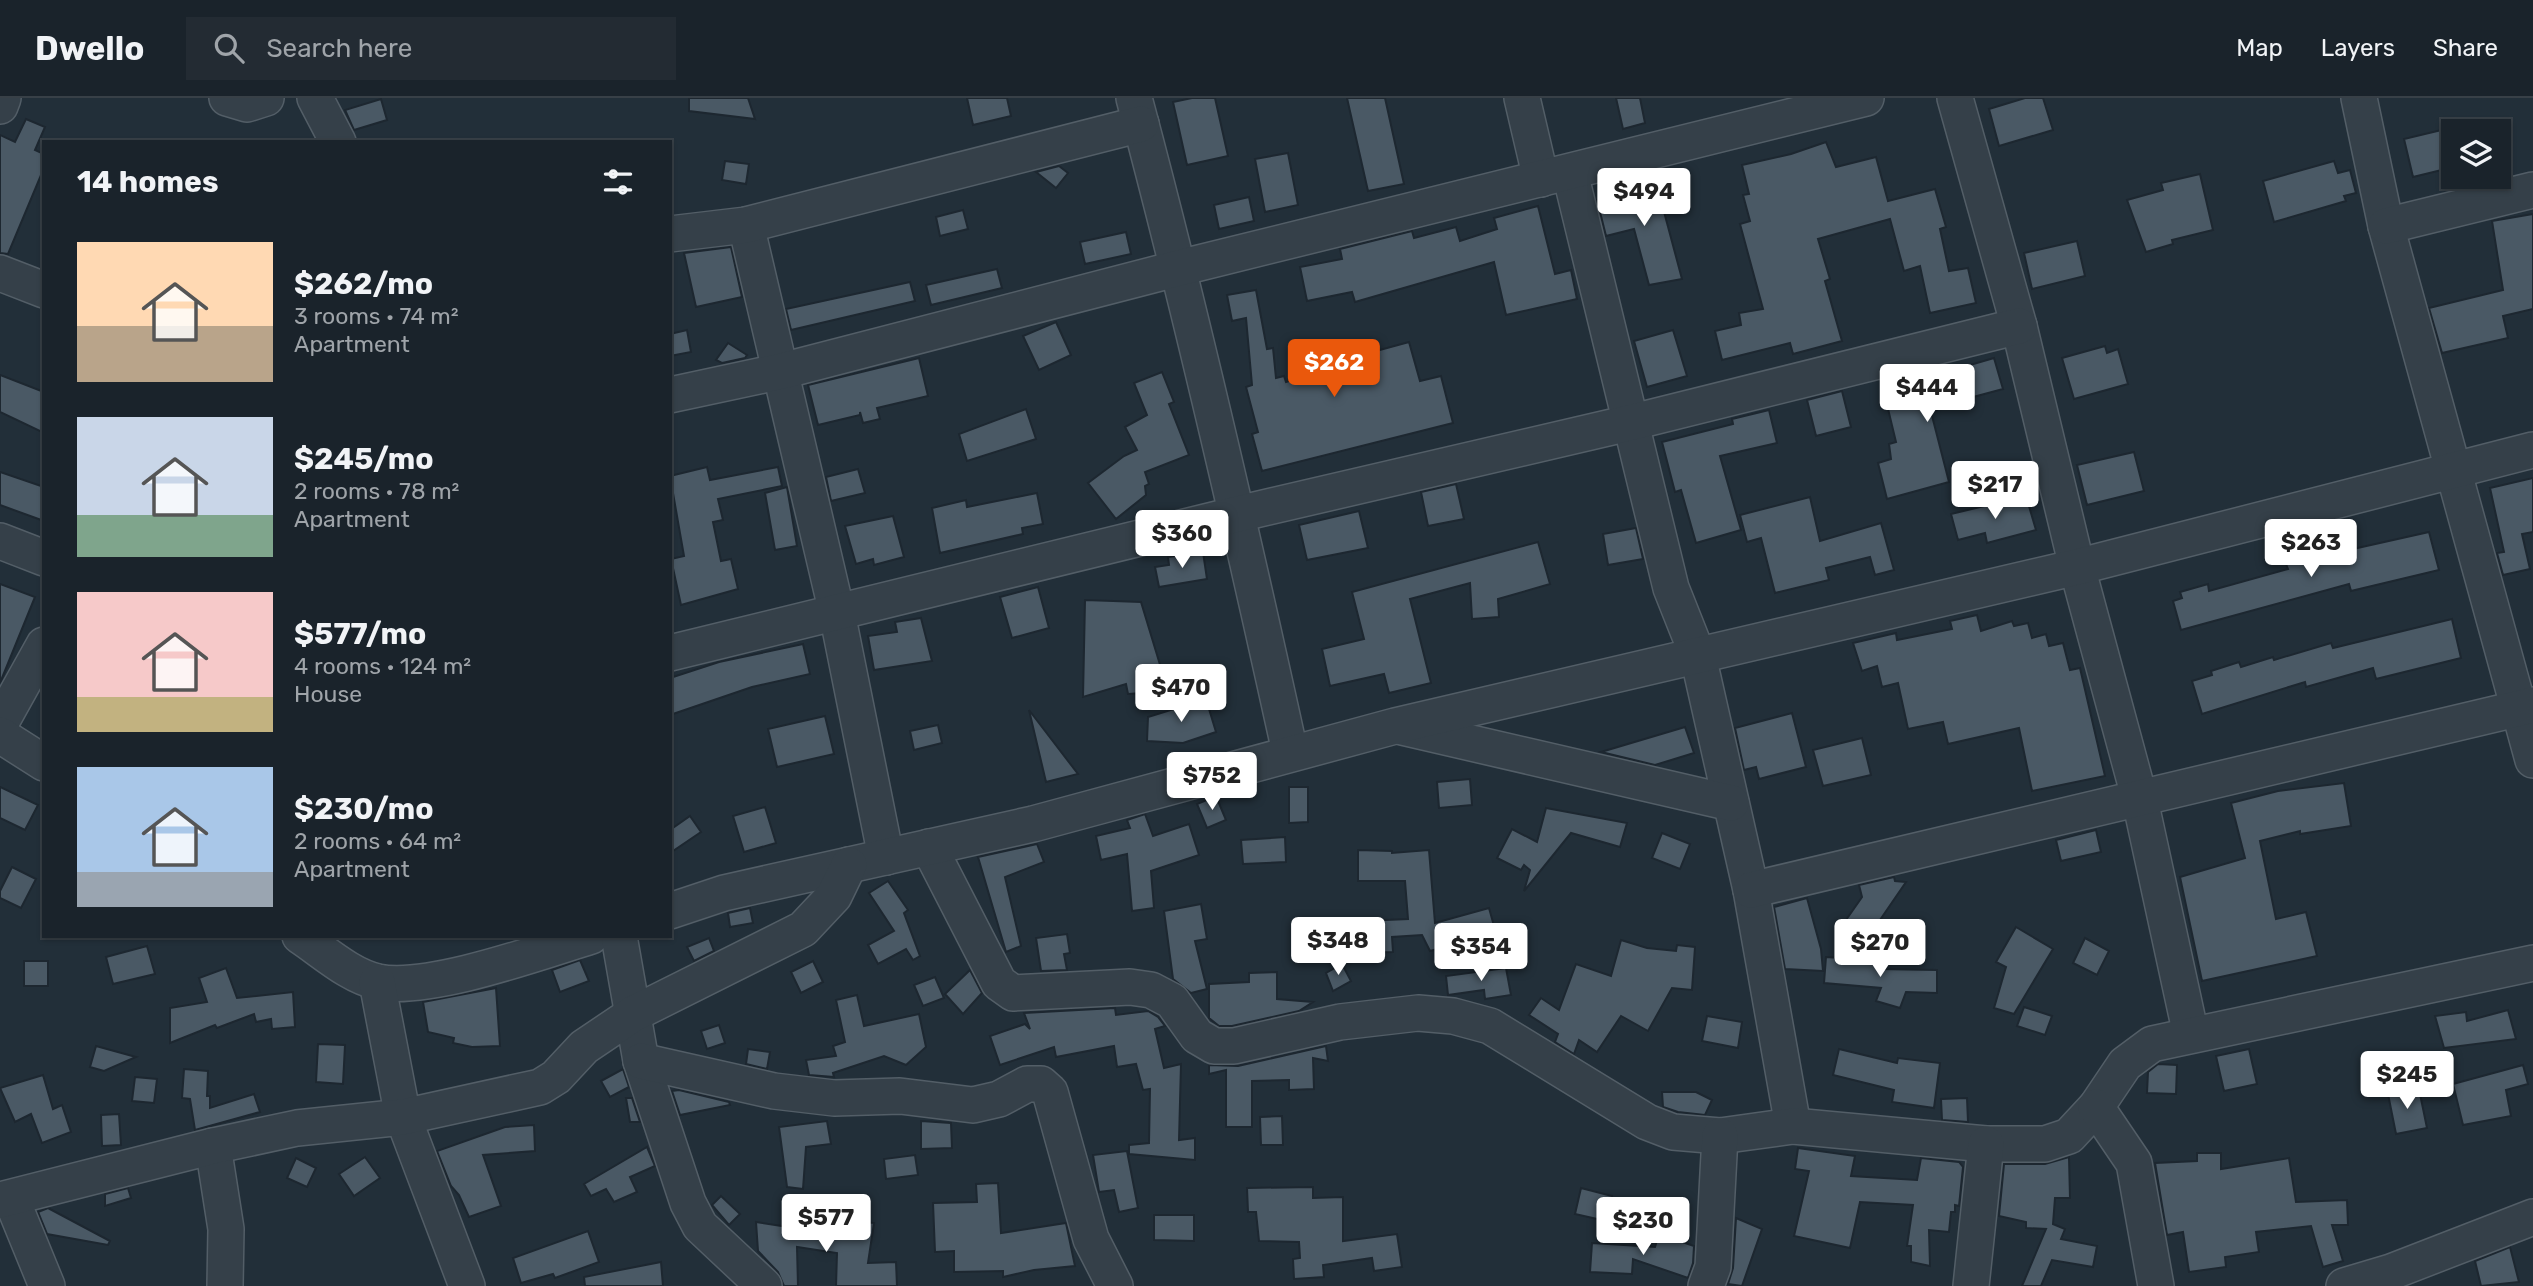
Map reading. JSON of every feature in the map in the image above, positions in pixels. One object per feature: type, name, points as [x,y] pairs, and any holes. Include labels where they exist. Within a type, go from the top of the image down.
[{"type":"street","points":[[0,106],[4,98]]},
{"type":"street","points":[[227,98],[247,104],[266,98]]},
{"type":"street","points":[[315,98],[337,140]]},
{"type":"street","points":[[1522,98],[1555,176],[1629,423],[1671,587],[1698,656],[1751,890],[1793,1126]]},
{"type":"street","points":[[672,394],[782,371],[1180,268],[1555,176],[1795,106],[1866,98]]},
{"type":"street","points":[[1955,98],[2019,326],[2077,566],[2140,800],[2192,1035]]},
{"type":"street","points":[[2359,98],[2386,226],[2454,470],[2527,706],[2533,760]]},
{"type":"street","points":[[672,234],[746,225],[1138,111],[1180,268],[1290,752]]},
{"type":"street","points":[[2386,226],[2533,190]]},
{"type":"street","points":[[746,225],[837,613],[886,857]]},
{"type":"street","points":[[0,273],[42,289]]},
{"type":"street","points":[[672,653],[1238,514],[1629,423],[2019,326]]},
{"type":"street","points":[[672,910],[724,893],[1033,824],[1290,752],[1395,726],[2077,566],[2533,450]]},
{"type":"street","points":[[0,541],[42,557]]},
{"type":"street","points":[[0,724],[42,649]]},
{"type":"street","points":[[1751,890],[2140,800],[2527,706]]},
{"type":"street","points":[[1395,726],[1731,803]]},
{"type":"street","points":[[0,735],[42,762]]},
{"type":"street","points":[[929,847],[999,983],[1013,993],[1130,986],[1151,990],[1172,1001],[1198,1036],[1214,1046],[1234,1046],[1340,1022],[1418,1013],[1453,1016],[1490,1026],[1647,1122],[1673,1132],[1720,1136],[1793,1126],[1986,1144],[2045,1144],[2069,1136],[2096,1107],[2125,1064],[2151,1044],[2533,962]]},
{"type":"street","points":[[47,1286],[6,1199],[213,1146],[327,1124],[403,1117],[540,1087],[556,1077],[583,1047],[633,1014],[803,929],[834,896],[849,865]]},
{"type":"street","points":[[303,938],[349,970],[377,982],[415,984],[501,949],[577,938]]},
{"type":"street","points":[[620,938],[641,1061],[688,1203],[700,1226],[764,1286]]},
{"type":"street","points":[[377,982],[403,1117],[467,1286]]},
{"type":"street","points":[[641,1061],[774,1091],[834,1098],[900,1096],[973,1105],[999,1099],[1027,1084],[1041,1084],[1050,1092],[1091,1239],[1115,1286]]},
{"type":"street","points":[[2096,1107],[2134,1163],[2155,1286]]},
{"type":"street","points":[[1706,1286],[1713,1267],[1720,1136]]},
{"type":"street","points":[[1971,1286],[1986,1144]]},
{"type":"street","points":[[213,1146],[226,1230],[225,1286]]},
{"type":"street","points":[[2344,1286],[2391,1272],[2533,1217]]},
{"type":"building","points":[[689,98],[748,98],[755,119],[689,111]]},
{"type":"building","points":[[967,98],[1007,98],[1011,116],[973,125]]},
{"type":"building","points":[[1192,98],[1215,98],[1228,156],[1187,165],[1173,102]]},
{"type":"building","points":[[1347,98],[1385,98],[1404,184],[1368,191]]},
{"type":"building","points":[[1616,98],[1640,98],[1645,123],[1623,129]]},
{"type":"building","points":[[2025,98],[2043,98],[2053,130],[1999,146],[1989,109]]},
{"type":"building","points":[[381,99],[387,120],[354,130],[345,110]]},
{"type":"building","points":[[26,119],[45,127],[35,150],[42,153],[42,173],[8,254],[0,253],[0,135],[15,142]]},
{"type":"building","points":[[2441,130],[2441,170],[2413,177],[2404,139]]},
{"type":"building","points":[[1826,142],[1836,167],[1876,157],[1888,201],[1935,189],[1946,227],[1940,229],[1949,271],[1968,268],[1976,303],[1930,313],[1920,266],[1904,271],[1890,219],[1818,239],[1830,279],[1825,281],[1842,341],[1793,354],[1790,343],[1722,360],[1715,331],[1741,325],[1739,313],[1763,309],[1740,224],[1750,221],[1743,195],[1749,194],[1742,165],[1791,154]]},
{"type":"building","points":[[1288,153],[1298,205],[1265,212],[1255,159]]},
{"type":"building","points":[[725,161],[749,164],[746,184],[722,180]]},
{"type":"building","points":[[2334,161],[2338,173],[2350,170],[2356,193],[2344,196],[2346,201],[2274,222],[2263,181]]},
{"type":"building","points":[[1059,166],[1068,173],[1056,188],[1036,172]]},
{"type":"building","points":[[2200,174],[2213,230],[2172,240],[2173,244],[2146,252],[2127,200],[2163,190],[2161,183]]},
{"type":"building","points":[[1655,178],[1682,279],[1649,285],[1634,229],[1606,236],[1597,200],[1624,193],[1623,187]]},
{"type":"building","points":[[1249,197],[1254,221],[1219,229],[1214,205]]},
{"type":"building","points":[[1538,206],[1555,274],[1571,270],[1577,299],[1506,315],[1494,262],[1355,302],[1352,292],[1307,301],[1300,267],[1342,259],[1340,249],[1412,231],[1414,238],[1456,227],[1460,241],[1497,229],[1494,218]]},
{"type":"building","points":[[963,210],[968,229],[940,236],[936,217]]},
{"type":"building","points":[[2533,214],[2533,309],[2503,316],[2508,338],[2442,353],[2429,308],[2503,290],[2492,221]]},
{"type":"building","points":[[1126,232],[1131,254],[1085,264],[1080,242]]},
{"type":"building","points":[[2077,241],[2085,276],[2032,289],[2024,253]]},
{"type":"building","points":[[731,247],[742,297],[696,307],[684,253]]},
{"type":"building","points":[[997,269],[1002,288],[931,305],[926,285]]},
{"type":"building","points":[[910,282],[915,301],[791,330],[786,309]]},
{"type":"building","points":[[1256,290],[1267,349],[1273,348],[1276,378],[1284,376],[1286,382],[1333,368],[1332,363],[1409,342],[1420,381],[1441,376],[1453,423],[1262,471],[1252,434],[1258,432],[1246,387],[1252,385],[1246,318],[1232,321],[1227,295]]},
{"type":"building","points":[[1056,322],[1071,355],[1039,370],[1023,336]]},
{"type":"building","points":[[687,330],[691,352],[672,356],[672,334]]},
{"type":"building","points":[[1673,330],[1687,376],[1647,387],[1634,341]]},
{"type":"building","points":[[728,343],[747,355],[745,358],[722,363],[716,360]]},
{"type":"building","points":[[2105,346],[2107,353],[2118,349],[2128,384],[2074,399],[2062,358]]},
{"type":"building","points":[[919,358],[928,396],[877,408],[880,419],[863,423],[860,412],[860,415],[818,425],[808,385]]},
{"type":"building","points":[[1994,358],[2003,389],[1936,407],[1937,410],[1931,412],[1949,482],[1887,499],[1878,463],[1891,459],[1889,444],[1896,442],[1883,388],[1890,386],[1889,381],[1921,374],[1922,379]]},
{"type":"building","points":[[1162,372],[1174,402],[1169,404],[1189,455],[1145,472],[1149,484],[1145,486],[1146,495],[1116,519],[1088,483],[1124,456],[1137,450],[1125,427],[1147,415],[1134,383]]},
{"type":"building","points":[[0,375],[42,391],[42,432],[0,412]]},
{"type":"building","points":[[1842,391],[1851,427],[1816,436],[1807,400]]},
{"type":"building","points":[[1026,409],[1036,439],[967,461],[959,434]]},
{"type":"building","points":[[1769,410],[1777,443],[1720,456],[1741,530],[1696,543],[1681,490],[1675,492],[1662,442],[1733,424],[1732,419]]},
{"type":"building","points":[[2134,452],[2144,491],[2087,505],[2077,465]]},
{"type":"building","points":[[707,467],[710,480],[778,467],[782,486],[718,499],[723,520],[713,522],[721,561],[731,559],[738,589],[681,605],[672,559],[684,556],[672,476]]},
{"type":"building","points":[[858,469],[865,493],[831,501],[826,477]]},
{"type":"building","points":[[0,472],[42,486],[42,520],[0,505]]},
{"type":"building","points":[[2533,478],[2533,532],[2522,534],[2530,569],[2503,575],[2497,553],[2504,552],[2490,488]]},
{"type":"building","points":[[1456,484],[1464,519],[1428,526],[1421,492]]},
{"type":"building","points":[[787,487],[797,546],[775,550],[765,493]]},
{"type":"building","points":[[1037,493],[1043,524],[1022,528],[1023,534],[940,553],[932,508],[966,500],[967,507]]},
{"type":"building","points":[[2026,496],[2036,530],[1987,543],[1985,533],[1958,540],[1951,514]]},
{"type":"building","points":[[1810,497],[1820,541],[1881,523],[1894,570],[1875,575],[1870,557],[1826,568],[1829,580],[1775,593],[1761,538],[1747,542],[1740,515]]},
{"type":"building","points":[[1359,511],[1368,548],[1307,560],[1299,525]]},
{"type":"building","points":[[893,516],[904,557],[874,565],[873,559],[856,564],[845,526]]},
{"type":"building","points":[[1636,528],[1643,559],[1608,565],[1603,534]]},
{"type":"building","points":[[2429,532],[2439,570],[2351,591],[2349,584],[2181,630],[2173,601],[2182,598],[2180,592],[2208,584],[2209,591],[2288,569],[2286,564]]},
{"type":"building","points":[[1538,542],[1550,584],[1498,599],[1499,617],[1472,619],[1470,583],[1410,599],[1431,683],[1389,693],[1384,674],[1330,686],[1322,649],[1364,639],[1352,592]]},
{"type":"building","points":[[1203,552],[1207,579],[1159,587],[1155,567],[1169,565],[1168,557]]},
{"type":"building","points":[[0,584],[35,597],[0,683]]},
{"type":"building","points":[[1038,587],[1049,628],[1012,638],[1000,597]]},
{"type":"building","points":[[1085,600],[1141,602],[1161,668],[1151,671],[1157,692],[1128,694],[1126,684],[1083,697]]},
{"type":"building","points":[[1977,615],[1981,631],[2012,621],[2014,626],[2028,623],[2032,638],[2046,634],[2049,646],[2063,643],[2070,670],[2080,668],[2105,776],[2032,791],[2019,728],[1948,744],[1943,722],[1908,729],[1898,683],[1882,687],[1877,666],[1862,671],[1853,643],[1896,633],[1897,640],[1952,629],[1950,621]]},
{"type":"building","points":[[921,618],[932,661],[874,670],[868,636],[897,632],[895,622]]},
{"type":"building","points":[[2452,619],[2461,658],[2376,679],[2373,668],[2306,687],[2305,682],[2202,714],[2192,681],[2212,675],[2211,671],[2239,662],[2241,667],[2273,657],[2274,660],[2331,643],[2333,648]]},
{"type":"building","points":[[803,644],[810,674],[752,687],[672,714],[672,677],[719,662]]},
{"type":"building","points":[[1206,699],[1216,732],[1183,743],[1147,741],[1148,717]]},
{"type":"building","points":[[1029,710],[1078,774],[1046,782]]},
{"type":"building","points":[[1792,713],[1806,767],[1759,779],[1756,767],[1744,770],[1735,728]]},
{"type":"building","points":[[825,716],[834,754],[777,767],[768,729]]},
{"type":"building","points":[[938,725],[942,743],[914,750],[910,731]]},
{"type":"building","points":[[1685,727],[1694,753],[1655,765],[1601,752]]},
{"type":"building","points":[[1862,738],[1871,775],[1823,786],[1813,750]]},
{"type":"building","points":[[1470,779],[1472,805],[1439,808],[1437,782]]},
{"type":"building","points":[[2344,783],[2351,826],[2300,834],[2300,831],[2260,841],[2276,919],[2306,912],[2317,956],[2202,981],[2180,877],[2245,858],[2231,803],[2278,791]]},
{"type":"building","points":[[0,787],[38,805],[25,830],[0,818]]},
{"type":"building","points":[[1289,787],[1308,787],[1308,822],[1289,823]]},
{"type":"building","points":[[1216,796],[1226,820],[1207,828],[1197,804]]},
{"type":"building","points":[[765,807],[776,843],[744,852],[733,816]]},
{"type":"building","points":[[1546,808],[1627,823],[1620,847],[1571,833],[1524,891],[1530,870],[1524,865],[1521,870],[1497,858],[1512,829],[1537,842]]},
{"type":"building","points":[[1145,814],[1153,836],[1189,824],[1199,855],[1151,871],[1154,908],[1132,911],[1127,854],[1101,860],[1096,836],[1130,828],[1127,820]]},
{"type":"building","points":[[690,816],[701,832],[672,852],[672,829]]},
{"type":"building","points":[[2096,830],[2101,852],[2061,861],[2056,840]]},
{"type":"building","points":[[1662,833],[1690,844],[1680,869],[1652,858]]},
{"type":"building","points":[[1285,837],[1286,862],[1243,864],[1241,840]]},
{"type":"building","points":[[1037,844],[1044,862],[1005,877],[1021,946],[1006,952],[978,857]]},
{"type":"building","points":[[1358,850],[1392,853],[1429,850],[1435,923],[1489,908],[1496,933],[1430,951],[1422,935],[1392,937],[1393,952],[1363,953],[1362,921],[1408,919],[1405,881],[1358,881]]},
{"type":"building","points":[[12,867],[36,879],[21,908],[0,898],[0,891]]},
{"type":"building","points":[[1894,877],[1895,881],[1906,882],[1869,936],[1846,920],[1862,897],[1859,885]]},
{"type":"building","points":[[888,881],[908,910],[904,913],[920,956],[913,960],[906,949],[878,964],[868,945],[894,931],[869,893]]},
{"type":"building","points":[[1807,898],[1821,949],[1823,971],[1785,969],[1774,907]]},
{"type":"building","points":[[1201,904],[1207,939],[1195,941],[1207,989],[1191,993],[1173,979],[1164,911]]},
{"type":"building","points":[[750,908],[753,923],[730,927],[728,913]]},
{"type":"building","points":[[2016,927],[2053,949],[2014,1014],[1994,1008],[2006,967],[1996,962]]},
{"type":"building","points":[[1067,934],[1070,953],[1064,954],[1067,970],[1041,971],[1036,938]]},
{"type":"building","points":[[709,938],[714,951],[694,961],[687,947]]},
{"type":"building","points":[[2085,938],[2109,951],[2097,975],[2073,963]]},
{"type":"building","points":[[1621,940],[1647,948],[1676,951],[1677,945],[1695,947],[1692,990],[1672,988],[1648,1031],[1621,1016],[1597,1052],[1579,1040],[1574,1054],[1555,1042],[1558,1034],[1529,1015],[1541,998],[1559,1010],[1576,964],[1611,976]]},
{"type":"building","points":[[147,946],[155,974],[113,984],[106,957]]},
{"type":"building","points":[[1826,957],[1885,961],[1881,969],[1937,970],[1937,993],[1906,992],[1900,1008],[1876,1001],[1881,988],[1824,983]]},
{"type":"building","points":[[580,960],[589,981],[560,992],[552,970]]},
{"type":"building","points":[[24,961],[48,961],[48,986],[24,986]]},
{"type":"building","points":[[813,961],[823,982],[801,993],[791,972]]},
{"type":"building","points":[[1342,964],[1351,981],[1333,991],[1326,973]]},
{"type":"building","points":[[226,968],[237,998],[293,992],[295,1027],[272,1029],[271,1019],[256,1022],[254,1014],[217,1028],[215,1025],[170,1043],[170,1008],[207,1002],[199,978]]},
{"type":"building","points":[[1506,968],[1511,995],[1485,999],[1484,990],[1448,995],[1446,976]]},
{"type":"building","points":[[970,970],[982,993],[963,1014],[945,994]]},
{"type":"building","points":[[1277,972],[1277,999],[1313,1002],[1299,1011],[1232,1026],[1219,1026],[1209,1018],[1209,984],[1249,982],[1249,973]]},
{"type":"building","points":[[935,977],[944,998],[923,1006],[914,985]]},
{"type":"building","points":[[496,988],[500,1046],[472,1047],[453,1043],[454,1038],[428,1032],[423,1002]]},
{"type":"building","points":[[857,995],[864,1026],[919,1014],[926,1047],[906,1065],[884,1056],[833,1073],[834,1077],[809,1075],[806,1060],[836,1056],[833,1046],[845,1042],[836,1000]]},
{"type":"building","points":[[2024,1007],[2052,1016],[2045,1035],[2017,1026]]},
{"type":"building","points":[[1115,1008],[1116,1015],[1148,1011],[1158,1017],[1165,1026],[1155,1029],[1164,1068],[1181,1064],[1179,1140],[1195,1138],[1195,1160],[1129,1154],[1129,1145],[1149,1143],[1150,1089],[1143,1090],[1136,1064],[1117,1067],[1114,1046],[1056,1057],[1054,1047],[1000,1065],[990,1036],[1025,1024],[1030,1029],[1024,1013]]},
{"type":"building","points":[[2508,1010],[2516,1039],[2444,1048],[2435,1016],[2466,1012],[2467,1021]]},
{"type":"building","points":[[1707,1016],[1742,1022],[1738,1048],[1702,1041]]},
{"type":"building","points":[[719,1025],[725,1043],[707,1049],[701,1031]]},
{"type":"building","points":[[318,1044],[345,1045],[343,1084],[316,1082]]},
{"type":"building","points":[[96,1046],[136,1057],[104,1071],[90,1067]]},
{"type":"building","points":[[1326,1046],[1328,1061],[1313,1058],[1314,1089],[1289,1090],[1289,1080],[1252,1081],[1252,1127],[1226,1127],[1226,1070],[1209,1074],[1209,1065],[1238,1066]]},
{"type":"building","points":[[748,1049],[770,1052],[767,1069],[746,1064]]},
{"type":"building","points":[[1839,1049],[1897,1063],[1898,1058],[1940,1063],[1934,1108],[1892,1102],[1894,1090],[1833,1075]]},
{"type":"building","points":[[2249,1049],[2257,1084],[2224,1091],[2216,1056]]},
{"type":"building","points":[[2158,1064],[2177,1065],[2176,1094],[2147,1093],[2148,1072]]},
{"type":"building","points":[[2523,1065],[2528,1084],[2506,1090],[2511,1116],[2463,1125],[2453,1084]]},
{"type":"building","points":[[184,1069],[208,1071],[207,1096],[210,1096],[210,1108],[254,1094],[260,1112],[195,1130],[190,1099],[182,1098]]},
{"type":"building","points":[[623,1069],[629,1087],[610,1097],[601,1081]]},
{"type":"building","points":[[43,1075],[53,1109],[62,1105],[71,1132],[42,1143],[31,1114],[15,1122],[0,1088]]},
{"type":"building","points":[[135,1077],[157,1079],[154,1103],[132,1101]]},
{"type":"building","points":[[2419,1089],[2427,1128],[2396,1134],[2388,1094]]},
{"type":"building","points":[[679,1090],[729,1102],[730,1105],[680,1115],[672,1091]]},
{"type":"building","points":[[1662,1092],[1696,1092],[1712,1100],[1705,1115],[1678,1112],[1663,1107]]},
{"type":"building","points":[[626,1098],[632,1098],[640,1122],[630,1122]]},
{"type":"building","points":[[1967,1098],[1968,1122],[1942,1120],[1941,1099]]},
{"type":"building","points":[[119,1114],[121,1145],[102,1146],[101,1115]]},
{"type":"building","points":[[1282,1116],[1283,1145],[1261,1145],[1260,1117]]},
{"type":"building","points":[[827,1121],[831,1144],[806,1147],[803,1189],[787,1187],[779,1127]]},
{"type":"building","points":[[921,1121],[951,1123],[952,1148],[921,1149]]},
{"type":"building","points":[[534,1125],[535,1151],[483,1155],[501,1206],[469,1217],[459,1195],[451,1186],[437,1151],[505,1127]]},
{"type":"building","points":[[647,1147],[655,1166],[630,1177],[637,1192],[614,1202],[606,1189],[591,1196],[584,1184]]},
{"type":"building","points":[[1798,1148],[1855,1156],[1851,1176],[1917,1180],[1921,1158],[1959,1162],[1963,1167],[1959,1206],[1955,1205],[1955,1212],[1951,1212],[1949,1232],[1929,1230],[1930,1266],[1911,1262],[1911,1246],[1907,1246],[1913,1205],[1860,1202],[1850,1248],[1794,1236],[1809,1171],[1795,1169]]},
{"type":"building","points":[[1127,1151],[1138,1208],[1119,1212],[1114,1190],[1099,1192],[1093,1155]]},
{"type":"building","points":[[2197,1153],[2221,1153],[2221,1169],[2289,1158],[2296,1202],[2347,1200],[2348,1225],[2332,1225],[2343,1261],[2323,1267],[2311,1226],[2256,1232],[2259,1252],[2225,1257],[2226,1267],[2189,1272],[2183,1232],[2167,1235],[2155,1163],[2197,1161]]},
{"type":"building","points":[[915,1155],[918,1175],[886,1179],[884,1159]]},
{"type":"building","points":[[365,1157],[380,1178],[354,1196],[339,1174]]},
{"type":"building","points":[[2069,1157],[2070,1198],[2055,1198],[2053,1224],[2065,1229],[2061,1239],[2097,1246],[2093,1267],[2052,1260],[2041,1286],[2022,1286],[2046,1229],[2026,1228],[2026,1222],[1999,1216],[2004,1164],[2045,1164]]},
{"type":"building","points":[[296,1158],[316,1168],[307,1187],[287,1178]]},
{"type":"building","points":[[998,1183],[1001,1233],[1066,1223],[1075,1266],[1034,1270],[1003,1277],[1003,1271],[954,1272],[954,1251],[935,1252],[933,1203],[977,1202],[976,1184]]},
{"type":"building","points":[[1313,1187],[1313,1198],[1343,1197],[1343,1241],[1397,1234],[1402,1267],[1374,1271],[1372,1258],[1323,1265],[1324,1277],[1294,1279],[1293,1259],[1300,1258],[1299,1242],[1259,1241],[1256,1212],[1248,1212],[1247,1188]]},
{"type":"building","points":[[128,1188],[131,1198],[105,1206],[105,1194]]},
{"type":"building","points":[[1581,1188],[1612,1196],[1606,1221],[1575,1214]]},
{"type":"building","points":[[721,1196],[740,1214],[729,1225],[712,1205]]},
{"type":"building","points":[[48,1208],[110,1241],[108,1245],[47,1234],[38,1212]]},
{"type":"building","points":[[1154,1215],[1194,1215],[1194,1241],[1154,1240]]},
{"type":"building","points":[[1736,1218],[1762,1229],[1742,1286],[1728,1284],[1733,1268]]},
{"type":"building","points":[[849,1220],[874,1223],[868,1263],[896,1262],[897,1286],[836,1286],[837,1253],[797,1247],[798,1286],[784,1286],[778,1272],[758,1251],[756,1222],[847,1236]]},
{"type":"building","points":[[588,1231],[599,1262],[555,1278],[553,1274],[521,1283],[513,1258]]},
{"type":"building","points":[[1659,1234],[1694,1246],[1693,1263],[1688,1278],[1633,1259],[1632,1274],[1590,1272],[1592,1243],[1655,1247]]},
{"type":"building","points":[[2510,1247],[2519,1282],[2481,1286],[2475,1261]]},
{"type":"building","points":[[661,1262],[663,1286],[585,1286],[584,1277]]}]
